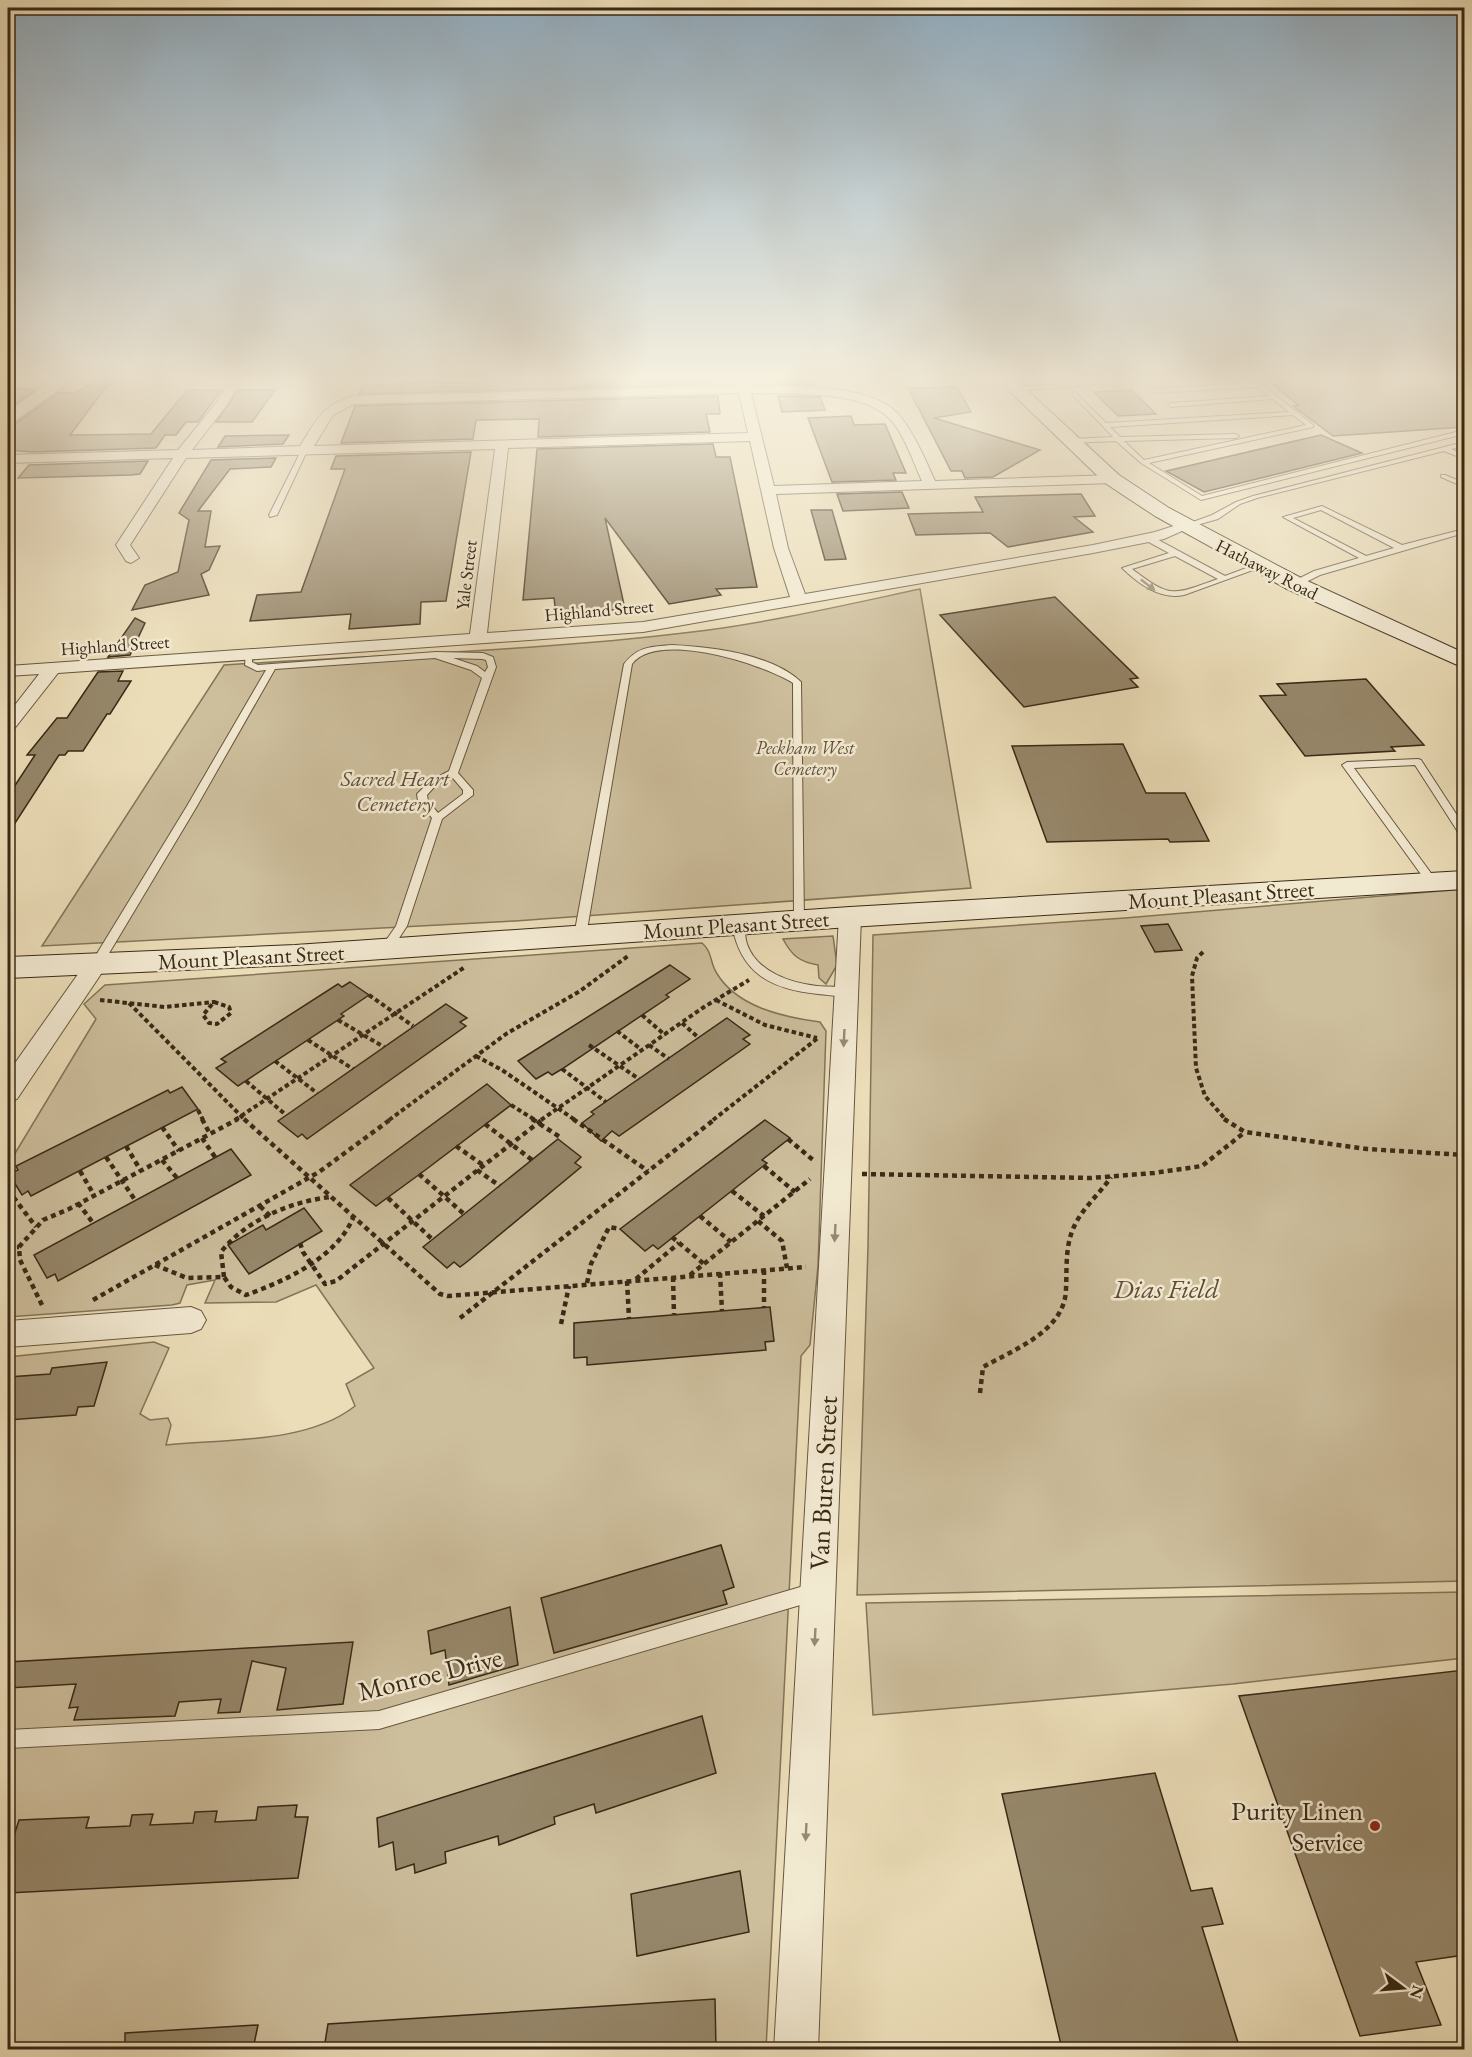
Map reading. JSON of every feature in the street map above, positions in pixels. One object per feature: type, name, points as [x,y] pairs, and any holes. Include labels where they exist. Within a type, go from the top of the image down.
[{"type":"main road","name":"Hathaway Road","points":[[1107,474],[1186,526],[1260,566],[1464,661]]},
{"type":"main road","name":"Mount Pleasant Street","points":[[8,968],[386,949],[850,917],[1464,880]]},
{"type":"street","points":[[131,558],[123,545],[169,474]]},
{"type":"street","name":"Yale Street","points":[[478,639],[498,474]]},
{"type":"street","points":[[764,474],[781,548],[799,600]]},
{"type":"street","points":[[925,474],[930,484]]},
{"type":"street","points":[[769,490],[1112,479]]},
{"type":"street","name":"Highland Street","points":[[8,671],[643,627],[907,583],[1148,538],[1186,526]]},
{"type":"street","points":[[8,725],[52,669]]},
{"type":"street","name":"Van Buren Street","points":[[796,2049],[833,1266],[833,1166],[850,917]]},
{"type":"street","points":[[8,1092],[96,965]]},
{"type":"street","points":[[8,1334],[191,1320]]},
{"type":"lane","points":[[273,515],[293,474]]},
{"type":"lane","points":[[1162,474],[1201,498],[1297,474]]},
{"type":"lane","points":[[1186,526],[1215,518],[1238,502],[1346,474]]},
{"type":"lane","points":[[1443,476],[1464,485]]},
{"type":"lane","points":[[1366,559],[1287,517],[1322,508],[1401,549]]},
{"type":"lane","points":[[1295,584],[1317,573],[1464,531]]},
{"type":"lane","points":[[1148,538],[1224,579]]},
{"type":"lane","points":[[1176,553],[1126,568],[1158,593],[1168,596],[1260,566]]},
{"type":"lane","points":[[580,936],[628,664],[637,654],[662,650],[707,651],[739,656],[774,667],[796,682],[799,921]]},
{"type":"lane","points":[[249,654],[250,666],[271,669]]},
{"type":"lane","points":[[436,655],[474,668],[487,677]]},
{"type":"lane","points":[[96,965],[187,816],[271,669],[279,665],[436,655],[483,656],[492,662],[453,773],[433,783],[422,794],[423,801],[437,818]]},
{"type":"lane","points":[[1432,882],[1347,765],[1418,762],[1464,833]]},
{"type":"lane","points":[[386,949],[401,926],[437,818],[468,795],[468,790],[453,773]]},
{"type":"lane","points":[[738,925],[739,943],[743,952],[762,972],[778,982],[845,1004]]},
{"type":"lane","name":"Monroe Drive","points":[[8,1739],[379,1720],[818,1591]]},
{"type":"path","points":[[85,1304],[308,1178],[506,1034],[580,991],[666,930]]},
{"type":"path","points":[[47,1314],[27,1279],[20,1260],[19,1247],[43,1220],[141,1171],[242,1116],[460,971],[495,942]]},
{"type":"path","points":[[1203,952],[1197,958],[1192,976],[1196,1068],[1205,1096],[1222,1118],[1245,1132],[1366,1149],[1464,1155]]},
{"type":"path","points":[[300,1243],[310,1263],[325,1284],[336,1281],[559,1107],[716,1000],[762,972]]},
{"type":"path","points":[[369,995],[413,1026]]},
{"type":"path","points":[[72,1000],[165,1007],[214,1002],[229,1007],[231,1013],[227,1020],[219,1024],[210,1024],[203,1015],[214,1002]]},
{"type":"path","points":[[716,1000],[765,1025],[818,1038]]},
{"type":"path","points":[[129,1003],[242,1116],[308,1178],[440,1294],[833,1266]]},
{"type":"path","points":[[460,1318],[818,1038],[845,1004]]},
{"type":"path","points":[[642,1015],[665,1035]]},
{"type":"path","points":[[338,1020],[384,1047]]},
{"type":"path","points":[[682,1023],[699,1038]]},
{"type":"path","points":[[617,1032],[642,1050]]},
{"type":"path","points":[[308,1040],[353,1069]]},
{"type":"path","points":[[589,1045],[639,1079]]},
{"type":"path","points":[[649,1046],[669,1059]]},
{"type":"path","points":[[476,1056],[490,1062],[559,1107],[612,1149],[648,1171]]},
{"type":"path","points":[[275,1062],[317,1093]]},
{"type":"path","points":[[562,1069],[606,1102]]},
{"type":"path","points":[[246,1081],[286,1115]]},
{"type":"path","points":[[511,1105],[560,1137]]},
{"type":"path","points":[[198,1110],[210,1134]]},
{"type":"path","points":[[485,1124],[532,1160]]},
{"type":"path","points":[[162,1127],[179,1151]]},
{"type":"path","points":[[788,1139],[833,1166],[1112,1176],[1202,1166],[1245,1132]]},
{"type":"path","points":[[202,1138],[215,1157]]},
{"type":"path","points":[[126,1146],[141,1171]]},
{"type":"path","points":[[456,1146],[483,1165]]},
{"type":"path","points":[[106,1156],[120,1181],[135,1200]]},
{"type":"path","points":[[162,1160],[177,1178]]},
{"type":"path","points":[[764,1166],[795,1192]]},
{"type":"path","points":[[689,1276],[795,1192],[833,1166]]},
{"type":"path","points":[[477,1170],[500,1186]]},
{"type":"path","points":[[80,1171],[94,1195]]},
{"type":"path","points":[[419,1174],[464,1214]]},
{"type":"path","points":[[980,1393],[983,1367],[1046,1329],[1060,1314],[1066,1295],[1065,1273],[1070,1236],[1082,1214],[1100,1195],[1112,1176]]},
{"type":"path","points":[[8,1190],[36,1227]]},
{"type":"path","points":[[732,1191],[764,1216]]},
{"type":"path","points":[[330,1197],[319,1198],[270,1216],[232,1238],[221,1252],[224,1277],[231,1287],[246,1295],[310,1263],[343,1241],[353,1218]]},
{"type":"path","points":[[388,1198],[433,1240]]},
{"type":"path","points":[[78,1203],[93,1223]]},
{"type":"path","points":[[260,1206],[270,1216]]},
{"type":"path","points":[[700,1216],[731,1242]]},
{"type":"path","points":[[758,1221],[782,1241],[787,1268]]},
{"type":"path","points":[[587,1283],[591,1264],[609,1227],[620,1229]]},
{"type":"path","points":[[672,1237],[704,1264]]},
{"type":"path","points":[[636,1280],[680,1243]]},
{"type":"path","points":[[8,1247],[19,1247]]},
{"type":"path","points":[[154,1265],[187,1278],[224,1277]]},
{"type":"path","points":[[764,1270],[764,1307]]},
{"type":"path","points":[[720,1273],[722,1311]]},
{"type":"path","points":[[674,1277],[674,1314]]},
{"type":"path","points":[[627,1281],[629,1318]]},
{"type":"path","points":[[561,1324],[569,1286]]},
{"type":"green space","points":[[920,589],[971,888],[515,921],[42,946],[224,665],[575,644],[692,632],[749,624]]},
{"type":"green space","name":"Dias Field","points":[[1464,889],[1464,1581],[857,1595],[868,1247],[873,935],[1125,918]]},
{"type":"green space","points":[[833,936],[837,965],[826,984],[819,978],[818,965],[797,957],[783,939]]},
{"type":"green space","points":[[702,943],[708,950],[716,972],[735,994],[776,1013],[820,1022],[826,1031],[818,1266],[810,1345],[801,1356],[766,2049],[8,2049],[8,1357],[154,1342],[169,1348],[140,1414],[150,1420],[168,1418],[171,1425],[166,1445],[265,1438],[314,1427],[336,1418],[355,1406],[346,1384],[374,1368],[316,1285],[276,1302],[205,1303],[215,1280],[187,1285],[180,1303],[172,1305],[8,1317],[8,1165],[96,1019],[84,1004],[105,985]]},
{"type":"green space","points":[[1464,1592],[1464,1658],[1233,1684],[873,1715],[866,1603]]},
{"type":"building","points":[[21,474],[140,474],[131,475],[18,478]]},
{"type":"building","points":[[203,474],[226,474],[198,511],[211,511],[205,547],[220,546],[209,570],[201,574],[209,595],[132,610],[145,585],[178,572],[189,520],[179,513]]},
{"type":"building","points":[[343,474],[467,474],[446,601],[421,602],[420,624],[349,629],[351,614],[250,621],[257,595],[301,592]]},
{"type":"building","points":[[535,474],[734,474],[757,587],[716,589],[721,595],[669,604],[605,518],[625,609],[556,614],[554,598],[523,600]]},
{"type":"building","points":[[829,474],[893,474],[896,480],[832,482]]},
{"type":"building","points":[[963,474],[998,474],[993,477],[965,478]]},
{"type":"building","points":[[1171,474],[1277,474],[1204,492]]},
{"type":"building","points":[[902,492],[909,508],[843,511],[837,494]]},
{"type":"building","points":[[1081,494],[1095,516],[1074,517],[1093,532],[1008,547],[990,533],[916,535],[908,514],[983,512],[975,497]]},
{"type":"building","points":[[811,510],[832,510],[846,559],[825,560]]},
{"type":"building","points":[[1055,597],[1138,678],[1130,679],[1138,687],[1024,707],[940,615]]},
{"type":"building","points":[[135,618],[145,623],[130,655],[108,657]]},
{"type":"building","points":[[123,671],[118,681],[131,681],[110,714],[107,714],[83,751],[68,751],[65,755],[59,755],[8,834],[8,796],[35,755],[27,755],[57,718],[67,718],[98,672]]},
{"type":"building","points":[[1366,679],[1424,745],[1391,747],[1395,751],[1305,756],[1260,696],[1286,695],[1277,684]]},
{"type":"building","points":[[1123,744],[1146,793],[1185,793],[1209,841],[1170,842],[1168,839],[1047,842],[1012,746]]},
{"type":"building","points":[[1168,924],[1182,950],[1155,952],[1141,926]]},
{"type":"building","points":[[670,965],[690,979],[666,995],[669,997],[562,1069],[552,1075],[548,1072],[536,1079],[518,1061]]},
{"type":"building","points":[[350,982],[369,995],[341,1014],[344,1016],[238,1086],[216,1068],[226,1062],[221,1059],[338,984],[342,987]]},
{"type":"building","points":[[446,1004],[467,1018],[460,1022],[466,1026],[307,1139],[302,1134],[298,1137],[278,1121]]},
{"type":"building","points":[[727,1018],[750,1035],[743,1039],[750,1044],[619,1136],[612,1131],[601,1141],[582,1123],[594,1114],[591,1112]]},
{"type":"building","points":[[487,1084],[511,1105],[424,1171],[376,1206],[350,1185]]},
{"type":"building","points":[[182,1087],[198,1109],[31,1196],[28,1191],[22,1195],[9,1174],[18,1170],[16,1166],[168,1090],[170,1093]]},
{"type":"building","points":[[765,1120],[790,1138],[762,1160],[767,1163],[658,1249],[653,1245],[645,1251],[620,1229]]},
{"type":"building","points":[[558,1139],[581,1157],[575,1163],[581,1167],[468,1261],[460,1267],[454,1262],[447,1268],[423,1247]]},
{"type":"building","points":[[231,1149],[251,1175],[58,1281],[55,1274],[47,1278],[34,1255]]},
{"type":"building","points":[[304,1208],[322,1231],[249,1274],[228,1245],[263,1225],[266,1230]]},
{"type":"building","points":[[770,1307],[774,1341],[765,1342],[766,1350],[587,1365],[587,1357],[574,1358],[574,1323]]},
{"type":"building","points":[[107,1362],[94,1406],[78,1407],[76,1415],[8,1420],[8,1377],[50,1374],[52,1368]]},
{"type":"building","points":[[721,1545],[734,1587],[723,1591],[727,1604],[554,1653],[541,1598]]},
{"type":"building","points":[[510,1607],[518,1665],[449,1685],[445,1650],[431,1654],[428,1631]]},
{"type":"building","points":[[353,1642],[343,1704],[277,1710],[286,1668],[252,1661],[240,1712],[218,1713],[221,1699],[179,1702],[175,1716],[74,1720],[78,1707],[69,1708],[76,1684],[8,1688],[8,1662]]},
{"type":"building","name":"Purity Linen Service","points":[[1464,1670],[1464,1955],[1416,1962],[1441,2025],[1360,2036],[1239,1696]]},
{"type":"building","points":[[702,1716],[716,1773],[596,1813],[594,1804],[554,1817],[555,1824],[499,1845],[498,1836],[445,1852],[446,1863],[415,1873],[414,1864],[396,1870],[393,1842],[379,1847],[377,1818]]},
{"type":"building","points":[[1155,1773],[1191,1891],[1212,1888],[1223,1924],[1202,1927],[1240,2049],[1062,2049],[1002,1794]]},
{"type":"building","points":[[297,1805],[295,1817],[308,1817],[298,1878],[8,1893],[8,1839],[13,1839],[19,1820],[89,1817],[86,1828],[130,1826],[132,1815],[153,1814],[150,1825],[193,1823],[195,1812],[217,1811],[215,1822],[256,1820],[258,1807]]},
{"type":"building","points":[[740,1871],[749,1932],[637,1956],[631,1894]]},
{"type":"building","points":[[715,1999],[716,2049],[324,2049],[328,2024]]},
{"type":"building","points":[[258,2025],[253,2049],[125,2049],[125,2033]]},
{"type":"place","name":"Purity Linen Service","points":[[1375,1826]]},
{"type":"park label","name":"Peckham West Cemetery","points":[[805,757]]},
{"type":"park label","name":"Sacred Heart Cemetery","points":[[395,790]]}]
